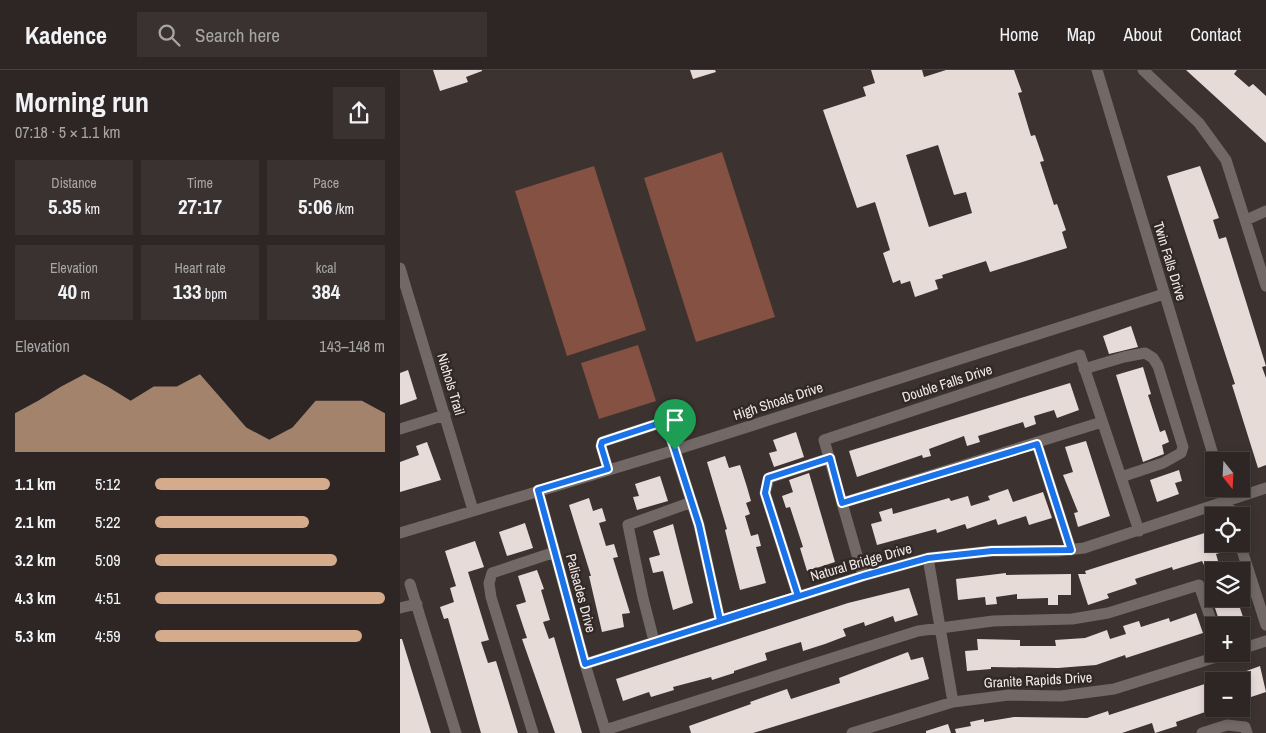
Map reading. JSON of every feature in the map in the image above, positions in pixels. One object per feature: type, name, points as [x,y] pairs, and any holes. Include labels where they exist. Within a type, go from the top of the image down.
[{"type":"street","name":"Twin Falls Drive","points":[[1097,70],[1212,452]]},
{"type":"street","points":[[1142,70],[1199,123],[1226,160],[1266,286]]},
{"type":"street","points":[[1246,220],[1266,211]]},
{"type":"street","name":"Nichols Trail","points":[[400,268],[472,510]]},
{"type":"street","name":"High Shoals Drive","points":[[400,533],[675,450],[1164,294]]},
{"type":"street","points":[[1121,477],[1163,464],[1181,453],[1183,447],[1158,366],[1145,353],[1084,369],[1139,531]]},
{"type":"street","name":"Double Falls Drive","points":[[830,458],[824,440],[1080,355],[1084,369]]},
{"type":"street","points":[[400,429],[445,415]]},
{"type":"street","points":[[842,503],[1037,444],[1102,422]]},
{"type":"street","points":[[608,469],[601,446],[602,442],[660,423],[667,426],[699,525],[720,620]]},
{"type":"street","points":[[1037,444],[1071,550]]},
{"type":"street","points":[[798,596],[765,493],[768,478],[830,458],[863,576]]},
{"type":"street","name":"Natural Bridge Drive","points":[[585,664],[720,620],[928,558],[992,551],[1071,550],[1084,548],[1266,488]]},
{"type":"street","name":"Palisades Drive","points":[[538,490],[585,664],[606,731]]},
{"type":"street","points":[[1226,498],[1229,507]]},
{"type":"street","points":[[654,641],[628,525],[692,502]]},
{"type":"street","points":[[533,733],[491,597],[489,583],[492,573],[555,552]]},
{"type":"street","points":[[1243,552],[1266,625]]},
{"type":"street","points":[[928,558],[953,702]]},
{"type":"street","points":[[410,584],[456,733]]},
{"type":"street","points":[[606,731],[834,657],[918,632],[992,621],[1072,619],[1108,613],[1199,585],[1210,617]]},
{"type":"street","points":[[400,608],[416,604]]},
{"type":"street","points":[[1250,646],[1266,640]]},
{"type":"street","name":"Granite Rapids Drive","points":[[852,733],[953,702],[1009,695],[1061,696],[1096,692],[1141,682],[1205,660]]},
{"type":"street","points":[[1202,733],[1227,725],[1245,727],[1247,733]]},
{"type":"shaded area","points":[[722,152],[775,317],[696,342],[644,178]]},
{"type":"shaded area","points":[[594,166],[646,330],[567,356],[515,191]]},
{"type":"shaded area","points":[[638,345],[656,401],[599,419],[581,363]]},
{"type":"building","points":[[433,70],[482,71],[466,77],[468,82],[440,91]]},
{"type":"building","points":[[690,70],[715,70],[716,72],[693,79]]},
{"type":"building","points":[[871,70],[922,70],[924,77],[946,70],[1014,70],[1022,92],[1018,93],[1031,136],[1035,135],[1044,161],[1040,162],[1054,205],[1057,204],[1066,230],[1062,232],[1067,248],[990,272],[986,261],[942,275],[943,278],[935,280],[938,289],[915,297],[910,281],[901,284],[900,280],[893,283],[883,253],[890,250],[875,202],[857,208],[823,110],[866,96],[863,87],[875,83]],"holes":[[[938,145],[954,195],[966,192],[972,213],[929,227],[906,155]]]},
{"type":"building","points":[[1186,70],[1237,70],[1234,74],[1249,87],[1253,84],[1266,96],[1266,143]]},
{"type":"building","points":[[1200,166],[1219,218],[1213,220],[1219,239],[1226,237],[1266,366],[1262,367],[1266,378],[1266,465],[1258,468],[1232,385],[1235,384],[1167,176]]},
{"type":"building","points":[[1131,326],[1138,347],[1109,354],[1103,336]]},
{"type":"building","points":[[1143,367],[1151,394],[1148,395],[1160,432],[1165,430],[1169,442],[1162,445],[1164,454],[1143,462],[1116,375]]},
{"type":"building","points":[[408,370],[417,399],[400,405],[400,373]]},
{"type":"building","points":[[1070,383],[1079,410],[1057,418],[1054,410],[1034,416],[1036,424],[1025,428],[1023,422],[978,436],[980,442],[967,446],[964,436],[929,449],[931,456],[923,458],[922,455],[857,477],[849,451]]},
{"type":"building","points":[[796,432],[804,457],[774,467],[769,453],[777,451],[773,440]]},
{"type":"building","points":[[1086,441],[1110,516],[1078,527],[1074,513],[1078,512],[1063,475],[1073,472],[1065,447]]},
{"type":"building","points":[[427,442],[441,480],[400,492],[400,462],[419,455],[416,446]]},
{"type":"building","points":[[725,456],[729,468],[740,465],[751,501],[746,503],[750,514],[745,516],[751,536],[758,534],[761,546],[756,547],[766,583],[740,590],[725,530],[727,529],[707,462]]},
{"type":"building","points":[[1179,470],[1182,481],[1175,483],[1179,494],[1157,502],[1150,480]]},
{"type":"building","points":[[809,473],[835,562],[807,571],[800,548],[803,547],[790,507],[786,508],[782,496],[793,492],[789,480]]},
{"type":"building","points":[[660,476],[668,501],[637,510],[633,497],[639,496],[635,484]]},
{"type":"building","points":[[1008,489],[1013,502],[1043,492],[1052,518],[1029,525],[1026,516],[998,525],[996,519],[967,529],[965,524],[937,533],[936,529],[877,545],[871,524],[882,521],[879,512],[892,508],[893,514],[949,498],[951,501],[968,496],[971,506],[990,500],[988,496]]},
{"type":"building","points":[[589,498],[593,511],[602,508],[606,521],[599,523],[606,546],[614,544],[618,557],[613,558],[630,613],[622,614],[624,627],[602,632],[589,576],[591,576],[569,505]]},
{"type":"building","points":[[525,523],[533,548],[507,556],[499,532]]},
{"type":"building","points":[[673,524],[693,603],[673,610],[663,571],[653,573],[649,558],[660,555],[653,531]]},
{"type":"building","points":[[1205,533],[1205,552],[1223,552],[1216,554],[1218,561],[1205,562],[1204,565],[1202,561],[1173,570],[1172,567],[1135,579],[1137,584],[1107,594],[1109,598],[1088,605],[1078,574],[1086,574],[1085,571]]},
{"type":"building","points":[[475,541],[484,567],[468,572],[489,640],[481,642],[488,663],[496,661],[518,733],[481,733],[448,618],[444,619],[440,607],[454,602],[450,588],[456,586],[445,551]]},
{"type":"building","points":[[537,570],[544,589],[541,590],[550,620],[543,622],[549,639],[554,637],[582,733],[555,733],[522,639],[527,638],[516,605],[526,602],[518,576]]},
{"type":"building","points":[[1006,573],[1006,575],[1071,574],[1071,595],[1058,595],[1058,605],[1048,605],[1048,598],[1017,599],[1017,594],[996,597],[997,604],[986,605],[985,597],[958,600],[956,579]]},
{"type":"building","points":[[909,588],[918,615],[895,622],[893,616],[865,626],[864,622],[843,629],[846,636],[825,644],[803,651],[801,642],[765,653],[767,660],[734,671],[734,673],[712,680],[711,677],[673,687],[674,690],[651,697],[649,692],[623,701],[616,679],[848,603]]},
{"type":"building","points":[[1215,607],[1240,607],[1243,617],[1218,617]]},
{"type":"building","points":[[1196,613],[1203,633],[1126,658],[1125,655],[1096,665],[1058,668],[991,667],[991,669],[967,671],[965,651],[978,650],[977,639],[1020,640],[1020,646],[1056,646],[1055,640],[1085,638],[1107,630],[1110,639],[1126,634],[1123,626],[1139,621],[1141,627],[1169,618],[1170,622]]},
{"type":"building","points":[[400,639],[402,639],[431,733],[400,733]]},
{"type":"building","points":[[908,652],[911,660],[923,657],[929,679],[753,733],[691,733],[689,726],[751,704],[750,702],[787,689],[791,699],[840,683],[839,678]]},
{"type":"building","points":[[1260,666],[1266,692],[1250,697],[1250,672],[1244,672]]},
{"type":"building","points":[[1205,684],[1205,712],[1176,722],[1177,726],[1155,733],[1152,723],[1122,733],[956,733],[955,729],[971,726],[970,722],[984,719],[984,722],[1014,717],[1087,718],[1108,711],[1109,715]]},
{"type":"building","points":[[948,724],[951,733],[926,733],[926,731]]},
{"type":"route","points":[[675,450],[667,426],[664,423],[660,423],[602,442],[601,446],[608,469],[538,490],[585,664],[720,620],[928,558],[992,551],[1071,550],[1037,444],[842,503],[830,458],[768,478],[765,493],[798,596],[720,620],[699,525],[675,450]]}]
